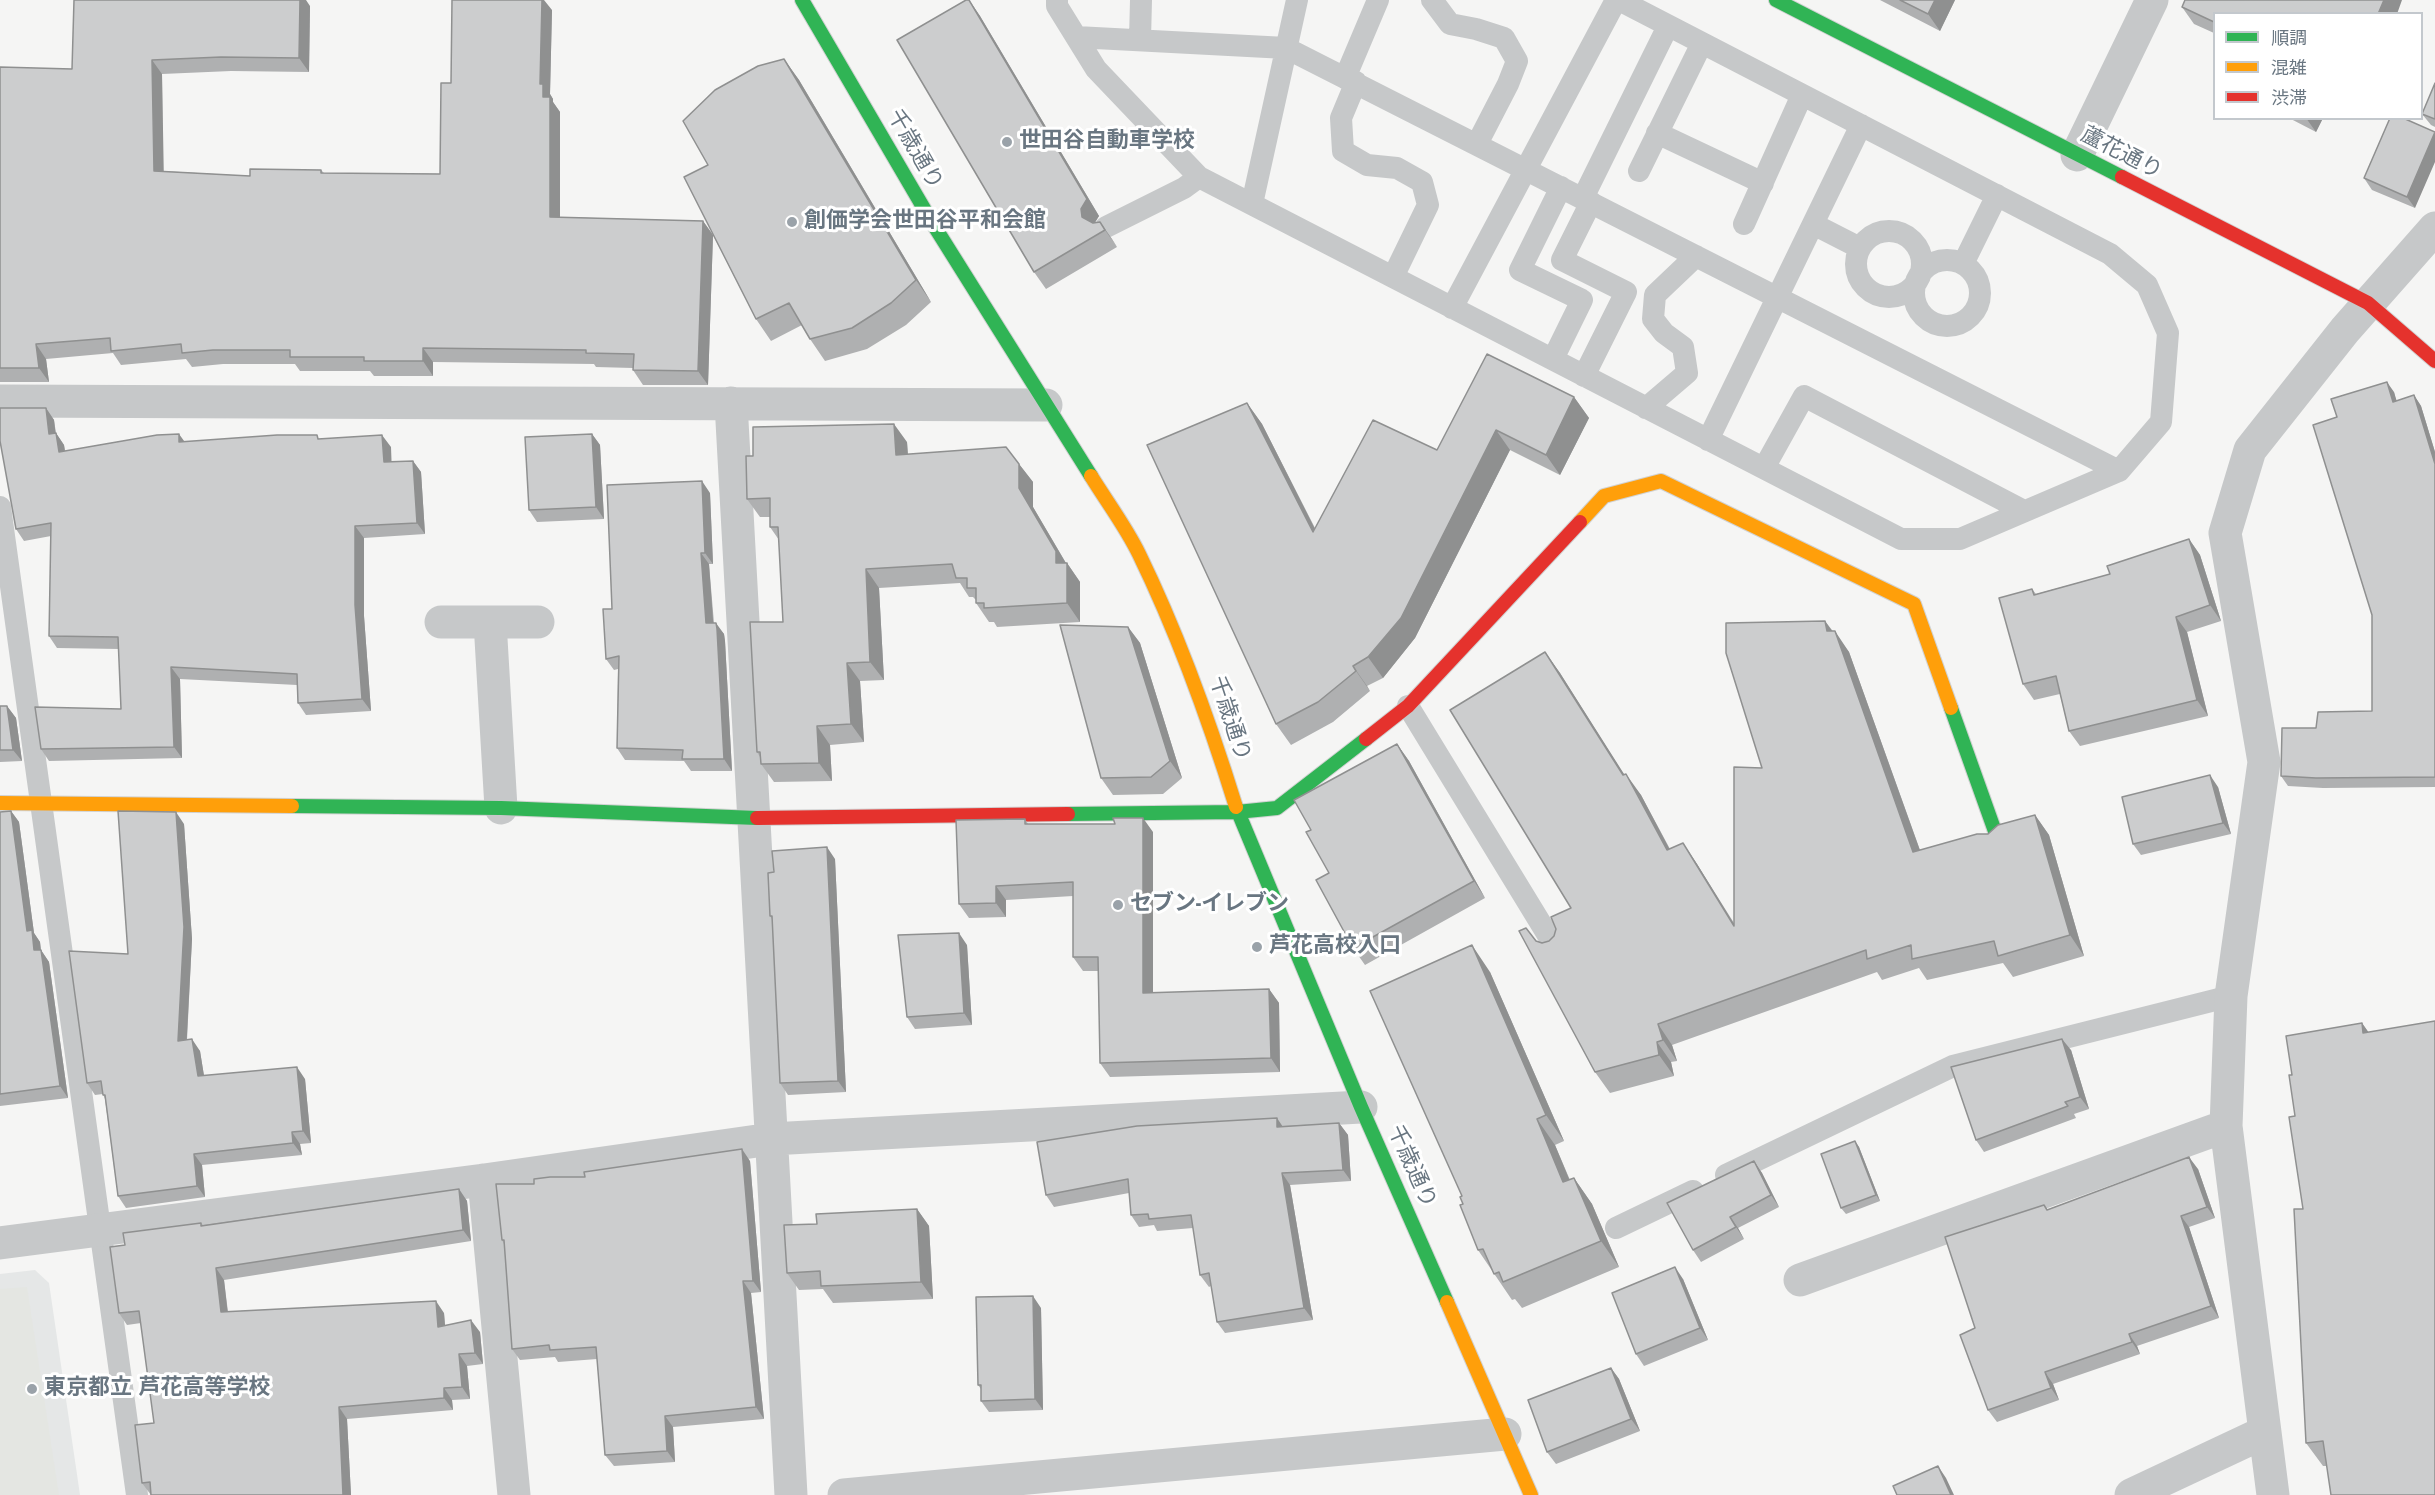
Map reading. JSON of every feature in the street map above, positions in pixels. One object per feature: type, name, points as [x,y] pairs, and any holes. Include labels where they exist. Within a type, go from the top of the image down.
[{"type":"street","name":"千歳通り","points":[[802,0],[933,224],[1138,552],[1161,598],[1205,709],[1237,812],[1361,1107],[1531,1495]]},
{"type":"street","name":"蘆花通り","points":[[1776,0],[2368,303],[2435,361]]},
{"type":"street","points":[[2077,155],[2152,0]]},
{"type":"street","points":[[2274,1495],[2226,1126],[2231,996],[2264,762],[2224,533],[2250,450],[2368,303],[2435,228]]},
{"type":"street","points":[[0,401],[1046,405]]},
{"type":"street","points":[[731,403],[791,1495]]},
{"type":"street","points":[[0,803],[501,808],[753,818],[1237,812],[1277,808],[1408,706],[1604,496],[1661,481],[1914,604],[1996,837]]},
{"type":"street","points":[[441,622],[538,622]]},
{"type":"street","points":[[489,622],[501,808]]},
{"type":"street","points":[[0,1243],[484,1180],[771,1139],[1361,1107]]},
{"type":"street","points":[[1800,1280],[2226,1126]]},
{"type":"street","points":[[484,1180],[514,1495]]},
{"type":"street","points":[[2131,1495],[2265,1432]]},
{"type":"street","points":[[844,1495],[1505,1434]]},
{"type":"lane","points":[[1057,0],[1057,6],[1096,69],[1198,177],[1252,204],[1452,308],[1901,539],[1960,539],[2119,471],[2161,422],[2168,333],[2147,285],[2110,254],[1618,0],[1452,308]]},
{"type":"lane","points":[[1140,40],[1141,0]]},
{"type":"lane","points":[[1252,204],[1297,0]]},
{"type":"lane","points":[[1378,0],[1350,80],[1341,118],[1343,151],[1367,165],[1397,168],[1422,182],[1428,205],[1393,277]]},
{"type":"lane","points":[[1432,0],[1450,24],[1504,38],[1517,61],[1508,84],[1477,144]]},
{"type":"lane","points":[[1584,376],[1626,292],[1562,260],[1587,200],[1668,26]]},
{"type":"lane","points":[[1076,37],[1286,48],[2119,471]]},
{"type":"lane","points":[[1639,171],[1701,43]]},
{"type":"lane","points":[[1744,224],[1802,95]]},
{"type":"lane","points":[[1708,440],[1861,125]]},
{"type":"lane","points":[[1657,133],[1763,183]]},
{"type":"lane","points":[[1106,227],[1184,188],[1198,177]]},
{"type":"lane","points":[[1553,359],[1582,300],[1520,270],[1561,187]]},
{"type":"lane","points":[[1963,264],[1996,195]]},
{"type":"lane","points":[[1813,224],[1860,248]]},
{"type":"lane","points":[[1963,264],[1942,260],[1923,269],[1918,277],[1909,290],[1899,295],[1877,295],[1867,289],[1860,280],[1856,270],[1856,258],[1860,248],[1875,234],[1896,232],[1906,236],[1919,252],[1922,262],[1918,277],[1914,289],[1918,310],[1925,318],[1945,326],[1966,320],[1974,312],[1978,302],[1978,280],[1963,264]]},
{"type":"lane","points":[[1646,408],[1687,372],[1683,347],[1664,333],[1653,319],[1655,295],[1696,256]]},
{"type":"lane","points":[[1764,468],[1804,396],[2024,512]]},
{"type":"lane","points":[[0,507],[137,1495]]},
{"type":"lane","points":[[1408,706],[1557,950]]},
{"type":"lane","points":[[1616,1228],[1953,1066],[2231,996]]},
{"type":"shaded area","name":"東京都立 芦花高等学校","points":[[35,1270],[49,1283],[80,1495],[0,1495],[0,1274]]},
{"type":"shaded area","name":"東京都立 芦花高等学校","points":[[27,1287],[59,1495],[0,1495],[0,1289]]},
{"type":"building","points":[[74,0],[300,0],[299,58],[221,57],[152,60],[154,171],[250,176],[250,169],[321,170],[321,173],[440,174],[441,83],[451,83],[452,0],[542,0],[540,84],[543,84],[543,97],[550,97],[550,217],[703,221],[698,371],[633,370],[634,354],[586,353],[586,350],[423,348],[423,361],[364,361],[364,357],[290,357],[290,350],[213,350],[182,353],[181,344],[111,351],[110,338],[36,344],[39,368],[0,368],[0,67],[72,69]]},
{"type":"building","name":"世田谷自動車学校","points":[[969,0],[1087,199],[1081,209],[1082,217],[1093,223],[1100,222],[1105,230],[1034,272],[897,40]]},
{"type":"building","points":[[1900,0],[1935,0],[1928,14]]},
{"type":"building","points":[[2185,0],[2384,0],[2379,12],[2213,12],[2213,22],[2182,7]]},
{"type":"building","name":"創価学会世田谷平和会館","points":[[784,59],[916,280],[891,303],[852,328],[810,339],[789,303],[756,319],[684,177],[708,165],[683,121],[715,90],[758,66]]},
{"type":"building","points":[[2435,83],[2435,119],[2423,114]]},
{"type":"building","points":[[2389,120],[2408,120],[2435,132],[2407,197],[2364,178]]},
{"type":"building","points":[[1487,354],[1574,397],[1546,455],[1496,430],[1401,618],[1368,657],[1353,666],[1356,671],[1318,702],[1276,724],[1147,445],[1247,403],[1313,532],[1373,420],[1437,450]]},
{"type":"building","points":[[2387,382],[2393,402],[2414,395],[2435,464],[2435,777],[2281,776],[2282,728],[2316,728],[2318,712],[2372,711],[2372,615],[2313,425],[2337,417],[2331,399]]},
{"type":"building","points":[[0,408],[46,408],[49,434],[56,433],[59,452],[157,435],[179,434],[179,442],[277,435],[317,435],[318,439],[382,435],[384,462],[413,461],[417,523],[355,526],[355,605],[362,699],[298,703],[297,674],[171,667],[174,747],[41,749],[35,707],[121,709],[118,637],[49,636],[51,523],[16,529],[0,441]]},
{"type":"building","points":[[894,424],[896,455],[1006,447],[1019,464],[1019,488],[1056,551],[1056,563],[1067,563],[1067,603],[984,608],[984,603],[976,603],[976,588],[967,588],[967,578],[956,578],[952,564],[866,569],[870,662],[847,663],[851,724],[817,726],[819,763],[761,764],[760,752],[757,752],[750,622],[783,622],[778,527],[770,527],[770,498],[747,499],[746,456],[753,456],[753,427]]},
{"type":"building","points":[[592,434],[596,507],[529,510],[525,437]]},
{"type":"building","points":[[702,481],[705,553],[701,553],[706,623],[716,623],[717,629],[724,759],[682,759],[683,750],[617,748],[619,656],[606,659],[603,609],[612,609],[607,485]]},
{"type":"building","points":[[2189,539],[2210,605],[2176,617],[2197,700],[2069,731],[2056,676],[2023,684],[1999,598],[2032,589],[2034,595],[2110,574],[2107,566]]},
{"type":"building","points":[[1825,621],[1827,631],[1835,631],[1913,852],[1977,834],[1988,834],[1998,825],[2035,815],[2070,935],[1998,956],[1994,941],[1912,959],[1911,945],[1867,959],[1866,950],[1658,1024],[1663,1040],[1657,1042],[1659,1055],[1595,1072],[1519,931],[1526,928],[1536,941],[1542,943],[1549,941],[1556,929],[1551,917],[1571,908],[1450,710],[1545,652],[1623,775],[1626,774],[1667,850],[1683,843],[1734,926],[1734,767],[1762,768],[1726,653],[1726,623]]},
{"type":"building","points":[[1060,625],[1128,627],[1170,761],[1151,777],[1101,778]]},
{"type":"building","points":[[0,706],[7,706],[13,750],[0,750]]},
{"type":"building","points":[[1397,744],[1474,881],[1353,948],[1316,880],[1329,873],[1306,832],[1311,830],[1294,800]]},
{"type":"building","points":[[2210,775],[2223,823],[2133,844],[2122,797]]},
{"type":"building","points":[[11,811],[27,931],[32,930],[34,950],[41,950],[60,1086],[0,1094],[0,812]]},
{"type":"building","points":[[118,811],[176,812],[184,927],[178,1041],[192,1039],[198,1076],[297,1067],[303,1131],[292,1132],[293,1143],[194,1154],[197,1186],[118,1196],[105,1095],[103,1095],[101,1081],[87,1083],[69,951],[128,954]]},
{"type":"building","points":[[1113,818],[1143,818],[1143,993],[1269,989],[1271,1058],[1100,1063],[1098,957],[1073,957],[1073,882],[996,886],[996,903],[959,904],[956,820],[1025,819],[1025,824],[1115,824]]},
{"type":"building","points":[[827,847],[838,1081],[780,1083],[768,873],[774,872],[772,851]]},
{"type":"building","points":[[959,933],[964,1013],[907,1017],[898,935]]},
{"type":"building","points":[[1472,945],[1546,1115],[1537,1119],[1563,1182],[1574,1178],[1601,1241],[1503,1282],[1499,1272],[1494,1274],[1483,1249],[1478,1250],[1460,1205],[1463,1204],[1460,1197],[1462,1196],[1370,991]]},
{"type":"building","points":[[2435,1021],[2435,1495],[2331,1495],[2323,1441],[2306,1443],[2294,1209],[2303,1209],[2289,1117],[2295,1116],[2286,1036],[2362,1023],[2363,1033]]},
{"type":"building","points":[[2062,1039],[2080,1097],[2065,1102],[2068,1106],[1976,1140],[1951,1067]]},
{"type":"building","points":[[1277,1118],[1277,1127],[1339,1123],[1343,1170],[1282,1173],[1304,1308],[1217,1322],[1209,1273],[1200,1275],[1191,1215],[1149,1219],[1148,1214],[1131,1215],[1128,1179],[1046,1195],[1037,1142],[1137,1126]]},
{"type":"building","points":[[1855,1141],[1876,1195],[1841,1208],[1821,1154]]},
{"type":"building","points":[[742,1149],[753,1281],[743,1281],[756,1407],[665,1416],[667,1451],[605,1455],[596,1347],[550,1350],[549,1345],[512,1349],[504,1240],[502,1240],[496,1184],[534,1184],[534,1179],[585,1177],[584,1172]]},
{"type":"building","points":[[2189,1157],[2207,1207],[2181,1216],[2211,1306],[2129,1334],[2132,1342],[2045,1372],[2051,1388],[1988,1410],[1960,1335],[1975,1328],[1945,1237],[2044,1205],[2047,1210]]},
{"type":"building","points":[[1754,1161],[1771,1195],[1730,1217],[1736,1227],[1693,1250],[1667,1203]]},
{"type":"building","points":[[459,1189],[463,1230],[216,1268],[221,1312],[436,1301],[438,1327],[471,1320],[475,1353],[459,1354],[462,1387],[444,1388],[444,1398],[339,1407],[343,1495],[151,1495],[150,1482],[142,1483],[135,1425],[154,1423],[139,1311],[119,1313],[110,1247],[125,1245],[123,1233],[201,1223],[201,1226]]},
{"type":"building","points":[[917,1209],[921,1282],[821,1286],[820,1271],[787,1273],[784,1225],[817,1224],[816,1214]]},
{"type":"building","points":[[1675,1267],[1700,1328],[1636,1354],[1612,1293]]},
{"type":"building","points":[[1033,1296],[1035,1399],[981,1401],[981,1385],[978,1385],[976,1297]]},
{"type":"building","points":[[1611,1368],[1631,1419],[1547,1452],[1528,1400]]},
{"type":"building","points":[[1938,1466],[1951,1495],[1897,1495],[1893,1486]]},
{"type":"traffic: fast","points":[[802,0],[933,224],[1091,476]]},
{"type":"traffic: fast","points":[[1776,0],[2122,177]]},
{"type":"traffic: fast","points":[[1951,708],[1997,837]]},
{"type":"traffic: fast","points":[[1068,814],[1237,812],[1277,808],[1366,739]]},
{"type":"traffic: fast","points":[[292,806],[501,808],[757,818]]},
{"type":"traffic: fast","points":[[1236,807],[1361,1107],[1447,1302]]},
{"type":"traffic: slow","points":[[1091,476],[1134,544],[1154,585],[1204,710],[1236,807]]},
{"type":"traffic: slow","points":[[1580,522],[1604,496],[1661,481],[1914,604],[1951,708]]},
{"type":"traffic: slow","points":[[0,803],[292,806]]},
{"type":"traffic: slow","points":[[1447,1302],[1531,1495]]},
{"type":"traffic: jam","points":[[2122,177],[2368,303],[2435,361]]},
{"type":"traffic: jam","points":[[1366,739],[1408,706],[1580,522]]},
{"type":"traffic: jam","points":[[757,818],[1068,814]]},
{"type":"place","name":"世田谷自動車学校","points":[[1007,142]]},
{"type":"place","name":"創価学会世田谷平和会館","points":[[792,222]]},
{"type":"place","name":"セブン-イレブン","points":[[1118,905]]},
{"type":"place","name":"芦花高校入口","points":[[1257,947]]},
{"type":"place","name":"東京都立 芦花高等学校","points":[[32,1389]]}]
